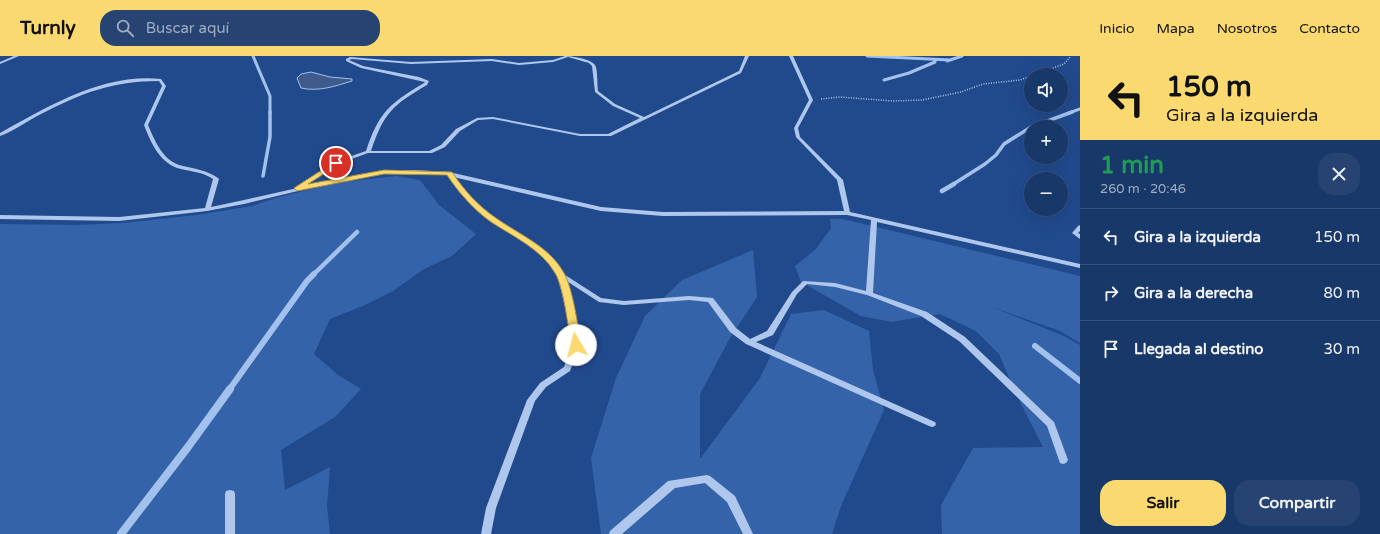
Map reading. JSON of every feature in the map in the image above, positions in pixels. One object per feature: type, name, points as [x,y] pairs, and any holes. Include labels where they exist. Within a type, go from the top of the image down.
[{"type":"street","points":[[0,63],[17,56]]},
{"type":"street","points":[[368,152],[385,112],[396,101],[426,84],[427,81],[363,67],[347,60],[351,58],[411,63],[492,60],[519,64],[553,61],[568,56],[590,62],[594,66],[596,91],[614,105],[642,118]]},
{"type":"street","points":[[297,188],[336,163],[368,152],[430,152],[443,146],[458,130],[477,118],[493,118],[594,136],[616,133],[642,118],[686,99],[740,72],[747,56]]},
{"type":"street","points":[[791,56],[811,100],[796,128],[798,137],[840,180],[847,213]]},
{"type":"street","points":[[0,135],[42,111],[111,83],[141,79],[160,80],[164,86],[146,125],[156,149],[172,164],[200,170],[216,179],[207,210]]},
{"type":"street","points":[[0,217],[119,219],[207,210],[297,188],[384,172],[449,174],[602,209],[664,214],[847,213],[1080,266]]},
{"type":"street","points":[[449,174],[461,191],[492,219],[546,254],[560,274],[571,315],[576,345],[566,369],[543,385],[531,400],[491,508],[486,534]]},
{"type":"street","points":[[869,294],[874,219]]},
{"type":"street","points":[[1080,227],[1075,233],[1080,237]]},
{"type":"street","points":[[560,274],[599,300],[624,303],[689,298],[710,300],[733,330],[749,342],[932,424]]},
{"type":"street","points":[[749,342],[770,333],[794,293],[804,282],[835,285],[869,294],[924,314],[962,339],[1051,424],[1063,460]]},
{"type":"street","points":[[614,534],[672,484],[706,479],[731,499],[748,534]]},
{"type":"street","points":[[230,494],[230,534]]},
{"type":"path","points":[[1053,68],[1064,64],[1071,56]]},
{"type":"path","points":[[811,100],[840,97],[892,101],[922,100],[961,92],[983,84],[1024,79]]},
{"type":"shaded area","points":[[311,72],[330,77],[352,79],[352,81],[320,89],[301,88],[297,78],[301,74]]},
{"type":"shaded area","points":[[396,176],[420,180],[439,205],[476,234],[452,256],[424,269],[393,291],[365,305],[330,319],[314,354],[338,375],[361,389],[335,417],[281,450],[285,490],[330,467],[327,506],[330,534],[0,534],[0,224],[75,225],[123,223],[197,215],[252,206],[276,198],[334,183]]},
{"type":"shaded area","points":[[830,219],[843,219],[1080,276],[1080,343],[1060,331],[992,307],[1064,336],[1080,345],[1080,534],[942,534],[941,505],[973,448],[1043,447],[1016,394],[999,354],[976,331],[940,314],[891,322],[861,316],[801,282],[795,266],[816,249],[831,228]]},
{"type":"shaded area","points":[[753,250],[757,297],[730,338],[700,394],[700,459],[760,378],[791,314],[824,310],[869,331],[873,370],[884,410],[841,506],[832,534],[601,534],[591,458],[616,378],[645,316],[682,280]]},
{"type":"waterway","points":[[253,56],[270,96],[270,137],[263,176]]},
{"type":"waterway","points":[[867,56],[950,60]]},
{"type":"waterway","points":[[950,60],[962,56]]},
{"type":"waterway","points":[[884,80],[909,73],[935,62]]},
{"type":"waterway","points":[[1069,113],[1080,109]]},
{"type":"waterway","points":[[952,185],[985,164],[996,155],[1004,144],[1031,127],[1072,112]]},
{"type":"waterway","points":[[942,191],[954,184]]},
{"type":"waterway","points":[[313,275],[357,232]]},
{"type":"waterway","points":[[229,390],[307,281],[313,275]]},
{"type":"waterway","points":[[1035,346],[1080,381]]},
{"type":"waterway","points":[[121,534],[188,447],[230,389]]},
{"type":"route","points":[[336,163],[297,188],[384,172],[449,174],[461,191],[492,219],[546,254],[560,274],[571,315],[576,345]]}]
